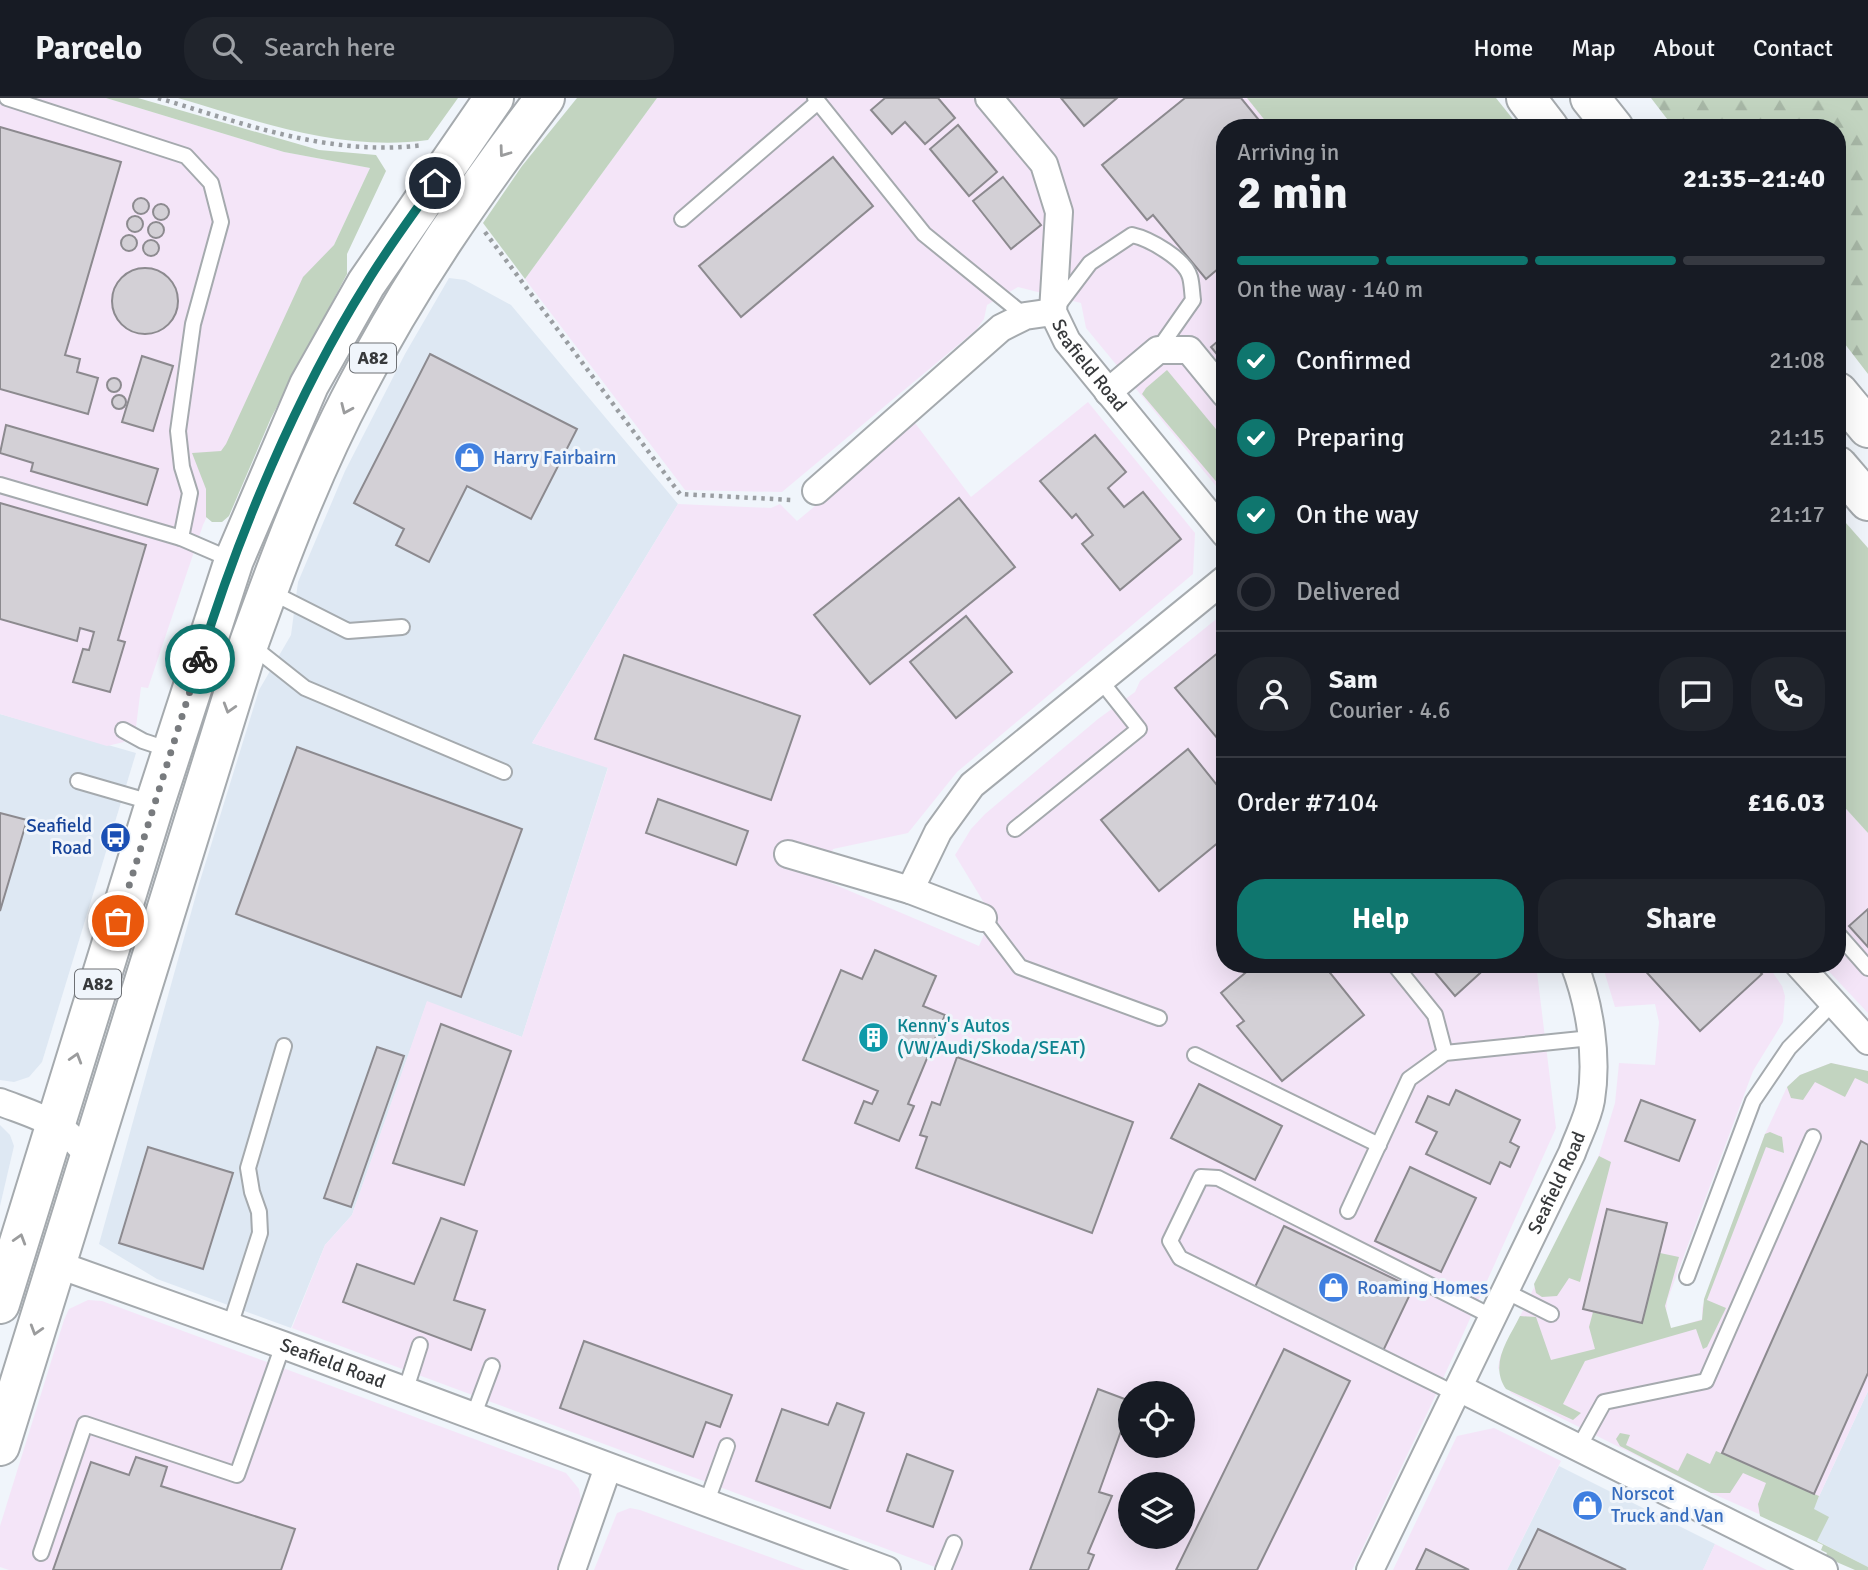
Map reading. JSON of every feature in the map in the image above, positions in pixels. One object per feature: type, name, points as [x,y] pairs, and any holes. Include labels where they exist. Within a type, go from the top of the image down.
[{"type":"highway","name":"A82","points":[[0,1304],[155,803],[234,560],[309,385],[366,284],[494,98]]},
{"type":"highway","name":"A82","points":[[0,1447],[249,643],[268,591],[356,388],[468,201],[545,98]]},
{"type":"highway","points":[[1527,98],[1542,119]]},
{"type":"highway","points":[[1590,98],[1607,119]]},
{"type":"highway","points":[[1846,402],[1868,428]]},
{"type":"highway","points":[[1846,475],[1868,501]]},
{"type":"street","name":"Seafield Road","points":[[989,98],[1044,164],[1059,212],[1053,312],[1067,341],[1216,523]]},
{"type":"street","points":[[816,491],[1001,328],[1025,316],[1053,312]]},
{"type":"street","points":[[1108,392],[1158,350],[1189,350],[1216,383]]},
{"type":"street","points":[[910,890],[938,832],[972,785],[1216,586]]},
{"type":"street","points":[[788,854],[910,890],[983,918]]},
{"type":"street","name":"Seafield Road","points":[[1370,1570],[1572,1153],[1590,1102],[1593,1070],[1591,1038],[1586,1002],[1577,973]]},
{"type":"street","points":[[1806,973],[1868,1041]]},
{"type":"street","points":[[0,1102],[55,1123],[75,1137],[89,1158]]},
{"type":"street","name":"Seafield Road","points":[[56,1264],[283,1345],[887,1570]]},
{"type":"street","points":[[1457,1391],[1579,1447],[1824,1570]]},
{"type":"street","points":[[572,1570],[608,1467]]},
{"type":"lane","points":[[8,98],[186,156],[211,183],[221,222],[193,324],[178,431],[182,467],[190,493],[181,538]]},
{"type":"lane","points":[[682,219],[816,100],[924,234],[1025,316]]},
{"type":"lane","points":[[1053,312],[1090,263],[1132,235],[1145,237],[1171,255],[1190,275],[1193,300],[1158,350]]},
{"type":"lane","points":[[0,485],[181,538],[234,560]]},
{"type":"lane","points":[[268,591],[348,631],[401,627]]},
{"type":"lane","points":[[249,643],[305,688],[504,772]]},
{"type":"lane","points":[[1015,829],[1139,729],[1101,681]]},
{"type":"lane","points":[[123,730],[143,741],[172,750]]},
{"type":"lane","points":[[78,781],[155,803]]},
{"type":"lane","points":[[983,918],[1020,967],[1158,1018]]},
{"type":"lane","points":[[1846,943],[1868,968]]},
{"type":"lane","points":[[1401,973],[1435,1015],[1445,1053]]},
{"type":"lane","points":[[1687,1277],[1753,1101],[1789,1048],[1832,1004]]},
{"type":"lane","points":[[1349,1211],[1409,1079],[1445,1053],[1591,1038]]},
{"type":"lane","points":[[230,1326],[260,1233],[259,1212],[248,1168],[284,1046]]},
{"type":"lane","points":[[1195,1055],[1379,1145]]},
{"type":"lane","points":[[1579,1447],[1604,1402],[1706,1381],[1813,1137]]},
{"type":"lane","points":[[1457,1391],[1180,1258],[1170,1241],[1201,1177],[1217,1178],[1493,1317]]},
{"type":"lane","points":[[1505,1291],[1551,1314]]},
{"type":"lane","points":[[41,1553],[85,1424],[237,1475],[283,1345]]},
{"type":"lane","points":[[405,1392],[420,1345]]},
{"type":"lane","points":[[473,1417],[492,1366]]},
{"type":"lane","points":[[706,1504],[727,1446]]},
{"type":"lane","points":[[943,1570],[954,1543]]},
{"type":"path","points":[[158,98],[314,144],[387,150],[432,144]]},
{"type":"path","points":[[477,222],[680,494],[799,500],[816,491]]},
{"type":"shaded area","points":[[0,98],[106,98],[284,152],[370,168],[203,525],[148,688],[141,687],[136,727],[124,742],[107,746],[0,714]]},
{"type":"shaded area","points":[[657,98],[1247,98],[1264,119],[1216,119],[1216,486],[1086,328],[1081,303],[1018,287],[987,305],[984,319],[976,330],[782,492],[685,490],[525,279]]},
{"type":"shaded area","points":[[449,278],[465,280],[511,305],[678,504],[532,743],[608,767],[522,1037],[427,1002],[352,1215],[325,1245],[291,1328],[157,1279],[99,1244],[199,884],[259,690],[291,635],[298,582],[345,471],[405,354]]},
{"type":"shaded area","points":[[1088,402],[1195,533],[1193,574],[957,772],[908,833],[833,849],[824,880],[979,946],[992,916],[955,855],[971,829],[985,814],[1098,719],[1135,692],[1140,681],[1216,619],[1216,973],[1537,973],[1556,1128],[1432,1403],[1352,1570],[943,1570],[292,1328],[325,1245],[352,1215],[427,1001],[522,1037],[608,768],[532,743],[678,504],[771,508],[780,504],[797,521],[915,423],[971,497]]},
{"type":"shaded area","points":[[0,714],[136,753],[42,1062],[29,1077],[14,1082],[0,1080]]},
{"type":"shaded area","points":[[1846,809],[1868,833],[1868,1013],[1830,973],[1846,973]]},
{"type":"shaded area","points":[[1605,973],[1773,973],[1785,996],[1783,1022],[1753,1071],[1667,1301],[1666,1315],[1671,1329],[1702,1319],[1702,1308],[1715,1270],[1765,1134],[1787,1087],[1800,1075],[1831,1063],[1868,1071],[1868,1391],[1802,1533],[1711,1493],[1511,1393],[1498,1368],[1500,1357],[1599,1155],[1615,1103],[1619,1063],[1655,1065],[1659,1022],[1655,1004],[1615,1007]]},
{"type":"shaded area","points":[[0,1125],[10,1135],[14,1146],[0,1206]]},
{"type":"shaded area","points":[[88,1300],[102,1301],[566,1473],[579,1489],[581,1501],[558,1570],[9,1570],[0,1567],[0,1526],[64,1320],[69,1309]]},
{"type":"shaded area","points":[[1868,1391],[1868,1567],[1802,1533]]},
{"type":"shaded area","points":[[1494,1428],[1561,1461],[1507,1570],[1393,1570],[1457,1436]]},
{"type":"shaded area","name":"Norscot Truck and Van","points":[[1559,1466],[1715,1544],[1703,1570],[1507,1570]]},
{"type":"shaded area","points":[[630,1508],[805,1570],[594,1570],[617,1513]]},
{"type":"shaded area","points":[[1715,1544],[1767,1570],[1703,1570]]},
{"type":"green space","points":[[106,98],[138,98],[319,150],[376,155],[386,171],[347,254],[347,274],[271,418],[229,516],[222,522],[212,522],[206,517],[206,489],[192,453],[221,451],[226,444],[303,277],[334,245],[370,168],[284,152]]},
{"type":"green space","points":[[178,98],[458,98],[428,140],[396,143],[364,142],[302,132]]},
{"type":"green space","points":[[577,98],[657,98],[525,279],[483,223],[522,166]]},
{"type":"green space","points":[[1247,98],[1496,98],[1513,119],[1264,119]]},
{"type":"green space","points":[[1651,98],[1868,98],[1868,374],[1846,345],[1846,119],[1667,119]]},
{"type":"green space","points":[[1167,370],[1216,429],[1216,481],[1142,394]]},
{"type":"green space","points":[[1846,523],[1868,548],[1868,833],[1846,809]]},
{"type":"green space","points":[[1831,1063],[1868,1071],[1868,1084],[1855,1078],[1845,1097],[1815,1082],[1803,1100],[1791,1098],[1787,1087],[1800,1075]]},
{"type":"green space","points":[[1770,1132],[1782,1137],[1784,1153],[1766,1147],[1707,1300],[1726,1308],[1707,1347],[1703,1349],[1696,1329],[1585,1361],[1563,1404],[1581,1413],[1573,1420],[1506,1389],[1501,1380],[1500,1361],[1520,1316],[1536,1317],[1551,1360],[1595,1349],[1589,1327],[1593,1312],[1642,1323],[1660,1253],[1679,1257],[1665,1306],[1671,1328],[1702,1320],[1704,1299],[1765,1134]]},
{"type":"green space","points":[[1599,1156],[1611,1162],[1580,1282],[1569,1278],[1557,1296],[1542,1297],[1536,1293],[1534,1284]]},
{"type":"green space","points":[[1620,1433],[1630,1435],[1626,1445],[1678,1471],[1687,1453],[1710,1464],[1716,1451],[1819,1496],[1814,1509],[1829,1517],[1817,1541],[1868,1567],[1868,1570],[1855,1570],[1825,1557],[1827,1553],[1821,1550],[1823,1545],[1760,1516],[1758,1504],[1766,1483],[1743,1473],[1730,1493],[1711,1493],[1620,1446],[1616,1439]]},
{"type":"building","points":[[885,98],[938,98],[955,118],[925,144],[905,122],[892,134],[871,110]]},
{"type":"building","points":[[1061,98],[1117,98],[1084,126]]},
{"type":"building","points":[[1185,98],[1241,98],[1258,119],[1216,119],[1216,271],[1206,279],[1153,215],[1147,220],[1102,165]]},
{"type":"building","points":[[958,125],[997,172],[969,196],[930,149]]},
{"type":"building","points":[[0,127],[121,162],[65,355],[80,359],[77,372],[98,378],[88,414],[0,389]]},
{"type":"building","points":[[833,157],[873,206],[741,317],[699,266]]},
{"type":"building","points":[[1003,177],[1041,225],[1011,249],[973,201]]},
{"type":"building","points":[[138,198],[144,198],[149,206],[147,212],[138,214],[133,209],[133,203]]},
{"type":"building","points":[[158,204],[164,204],[169,212],[167,218],[158,220],[153,215],[153,209]]},
{"type":"building","points":[[132,216],[138,216],[143,224],[141,230],[132,232],[127,227],[127,221]]},
{"type":"building","points":[[153,222],[159,222],[164,230],[162,236],[153,238],[148,233],[148,227]]},
{"type":"building","points":[[126,235],[132,235],[137,243],[135,249],[126,251],[121,246],[121,240]]},
{"type":"building","points":[[148,240],[154,240],[159,248],[157,254],[148,256],[143,251],[143,245]]},
{"type":"building","points":[[145,268],[158,270],[173,283],[178,301],[176,314],[163,329],[145,334],[132,332],[117,319],[112,301],[114,288],[127,273]]},
{"type":"building","name":"Harry Fairbairn","points":[[430,354],[577,429],[531,519],[467,486],[429,562],[396,545],[404,529],[354,503]]},
{"type":"building","points":[[142,356],[173,366],[153,431],[122,422]]},
{"type":"building","points":[[111,378],[117,378],[121,385],[117,392],[111,392],[107,388],[107,382]]},
{"type":"building","points":[[116,395],[122,395],[126,402],[122,409],[116,409],[112,405],[112,399]]},
{"type":"building","points":[[6,425],[158,469],[147,505],[31,471],[33,463],[0,453]]},
{"type":"building","points":[[1095,435],[1126,472],[1108,488],[1124,507],[1143,492],[1181,539],[1120,590],[1082,544],[1093,535],[1076,514],[1072,518],[1040,481]]},
{"type":"building","points":[[959,498],[1015,567],[870,684],[814,615]]},
{"type":"building","points":[[0,503],[146,545],[118,640],[125,642],[110,692],[73,682],[83,649],[89,650],[94,632],[80,628],[77,641],[0,619]]},
{"type":"building","points":[[966,616],[1012,672],[956,718],[910,662]]},
{"type":"building","points":[[1216,654],[1216,737],[1175,688]]},
{"type":"building","points":[[624,655],[800,716],[771,800],[595,739]]},
{"type":"building","points":[[297,747],[522,829],[461,997],[236,914]]},
{"type":"building","points":[[1188,749],[1216,784],[1216,844],[1159,891],[1101,820]]},
{"type":"building","points":[[658,799],[748,831],[736,865],[646,833]]},
{"type":"building","points":[[0,813],[27,820],[0,911]]},
{"type":"building","points":[[1868,909],[1868,947],[1849,926]]},
{"type":"building","name":"Kenny's Autos (VW/Audi/Skoda/SEAT)","points":[[875,950],[936,976],[923,1006],[945,1015],[908,1104],[914,1106],[899,1141],[855,1123],[864,1101],[872,1104],[878,1091],[803,1060],[841,970],[862,979]]},
{"type":"building","points":[[1245,973],[1330,973],[1364,1015],[1282,1081],[1237,1026],[1244,1021],[1221,993]]},
{"type":"building","points":[[1436,973],[1480,973],[1455,996]]},
{"type":"building","points":[[1647,973],[1761,973],[1762,974],[1700,1031]]},
{"type":"building","points":[[441,1024],[511,1051],[464,1185],[393,1163]]},
{"type":"building","points":[[377,1047],[404,1056],[351,1207],[324,1198]]},
{"type":"building","points":[[957,1057],[1133,1122],[1092,1233],[916,1168],[927,1137],[920,1135],[932,1102],[940,1105]]},
{"type":"building","points":[[1199,1084],[1282,1126],[1255,1180],[1171,1138]]},
{"type":"building","points":[[1456,1090],[1520,1120],[1510,1142],[1519,1147],[1510,1167],[1500,1162],[1490,1184],[1426,1154],[1437,1132],[1416,1122],[1428,1096],[1449,1105]]},
{"type":"building","points":[[1641,1100],[1695,1120],[1679,1161],[1625,1141]]},
{"type":"building","points":[[1861,1141],[1868,1145],[1868,1373],[1814,1494],[1722,1453]]},
{"type":"building","points":[[148,1147],[233,1173],[203,1269],[119,1243]]},
{"type":"building","points":[[1410,1167],[1476,1198],[1441,1272],[1375,1241]]},
{"type":"building","points":[[1607,1209],[1667,1223],[1642,1323],[1583,1309]]},
{"type":"building","points":[[441,1218],[477,1231],[454,1300],[485,1310],[471,1350],[343,1302],[357,1264],[414,1284]]},
{"type":"building","name":"Roaming Homes","points":[[1284,1226],[1413,1288],[1383,1351],[1254,1289]]},
{"type":"building","points":[[584,1341],[732,1395],[720,1427],[706,1422],[693,1457],[560,1408]]},
{"type":"building","points":[[1284,1349],[1350,1381],[1257,1570],[1176,1570],[1186,1549],[1195,1549],[1195,1531]]},
{"type":"building","points":[[1098,1389],[1118,1396],[1118,1439],[1099,1492],[1112,1496],[1088,1553],[1094,1555],[1088,1570],[1030,1570]]},
{"type":"building","points":[[837,1403],[864,1413],[830,1508],[756,1481],[782,1409],[828,1425]]},
{"type":"building","points":[[907,1454],[953,1471],[933,1527],[887,1511]]},
{"type":"building","points":[[136,1457],[167,1467],[161,1486],[295,1529],[281,1570],[53,1570],[91,1462],[129,1475]]},
{"type":"building","points":[[1538,1529],[1626,1570],[1518,1570]]},
{"type":"building","points":[[1426,1549],[1469,1570],[1416,1570]]},
{"type":"way so far","points":[[118,921],[200,659]]},
{"type":"place","name":"Harry Fairbairn","points":[[470,458]]},
{"type":"place","name":"Seafield Road","points":[[115,837]]},
{"type":"place","name":"Kenny's Autos (VW/Audi/Skoda/SEAT)","points":[[874,1037]]},
{"type":"place","name":"Roaming Homes","points":[[1334,1288]]},
{"type":"place","name":"Norscot Truck and Van","points":[[1588,1505]]},
{"type":"route","points":[[200,659],[234,560],[309,385],[366,284],[435,183]]}]
